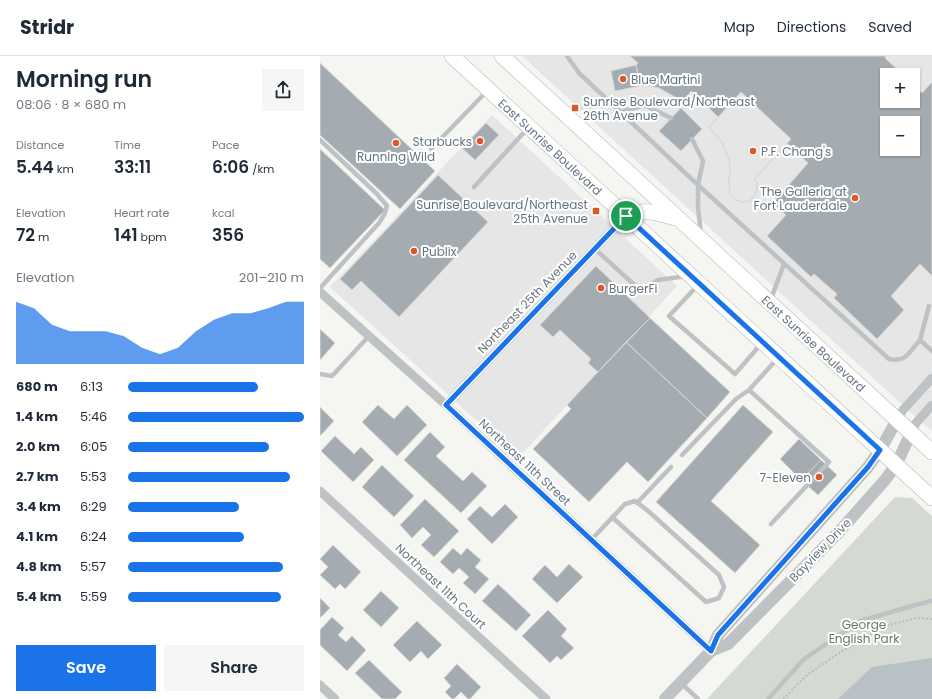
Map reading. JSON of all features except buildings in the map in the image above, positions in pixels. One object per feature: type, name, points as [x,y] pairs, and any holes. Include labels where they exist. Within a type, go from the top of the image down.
[{"type":"main road","name":"East Sunrise Boulevard","points":[[452,56],[932,498]]},
{"type":"main road","name":"East Sunrise Boulevard","points":[[502,56],[932,452]]},
{"type":"main road","points":[[626,216],[637,212],[649,211],[679,219]]},
{"type":"street","name":"Northeast 25th Avenue","points":[[446,405],[626,216]]},
{"type":"street","name":"Northeast 11th Street","points":[[321,294],[446,405],[711,651]]},
{"type":"street","points":[[897,420],[903,410],[932,378]]},
{"type":"street","points":[[911,433],[916,423],[932,405]]},
{"type":"street","name":"Bayview Drive","points":[[665,699],[711,651],[718,635],[868,467],[880,450],[897,420]]},
{"type":"street","name":"Bayview Drive","points":[[711,651],[728,644],[818,554],[885,480],[896,465],[911,433]]},
{"type":"street","name":"Northeast 11th Court","points":[[320,491],[546,699]]},
{"type":"street","points":[[320,685],[335,699]]},
{"type":"lane","points":[[567,56],[579,73],[698,185],[889,359],[898,361],[903,359],[920,340],[929,306]]},
{"type":"lane","points":[[431,149],[489,89]]},
{"type":"lane","points":[[621,112],[644,105],[671,118]]},
{"type":"lane","points":[[474,187],[529,127]]},
{"type":"lane","points":[[692,139],[703,160],[698,185],[698,208],[701,240]]},
{"type":"lane","points":[[320,140],[377,194],[387,206],[379,224],[321,294]]},
{"type":"lane","points":[[595,248],[641,291],[658,280],[695,280]]},
{"type":"lane","points":[[769,302],[784,264]]},
{"type":"lane","points":[[695,280],[669,316],[735,374],[762,342]]},
{"type":"lane","points":[[320,374],[332,376],[370,336]]},
{"type":"lane","points":[[920,340],[932,351]]},
{"type":"lane","points":[[682,455],[736,399],[749,390],[779,357]]},
{"type":"lane","points":[[749,390],[829,462],[771,524]]},
{"type":"lane","points":[[637,503],[671,467]]},
{"type":"lane","points":[[591,540],[612,517],[625,504],[635,501],[647,510],[718,575],[724,587],[719,598],[706,602],[612,517]]},
{"type":"lane","points":[[768,699],[804,659],[860,621],[932,601]]},
{"type":"lane","points":[[681,682],[698,699]]},
{"type":"path","points":[[783,699],[808,675],[839,653],[885,626],[916,618],[932,619]]},
{"type":"shaded area","points":[[522,56],[932,56],[932,431],[896,399]]},
{"type":"shaded area","points":[[492,115],[677,286],[518,458],[330,287]]},
{"type":"shaded area","points":[[932,658],[932,699],[838,699],[872,667]]},
{"type":"green space","name":"George English Park","points":[[895,497],[912,498],[932,516],[932,699],[707,699]]},
{"type":"place","name":"Blue Martini","points":[[623,79]]},
{"type":"place","name":"Sunrise Boulevard/Northeast 26th Avenue","points":[[575,108]]},
{"type":"place","name":"Starbucks","points":[[480,141]]},
{"type":"place","name":"Running Wild","points":[[396,143]]},
{"type":"place","name":"P.F. Chang's","points":[[753,151]]},
{"type":"place","name":"The Galleria at Fort Lauderdale","points":[[855,198]]},
{"type":"place","name":"Sunrise Boulevard/Northeast 25th Avenue","points":[[596,211]]},
{"type":"place","name":"Publix","points":[[414,251]]},
{"type":"place","name":"BurgerFi","points":[[601,288]]},
{"type":"place","name":"7-Eleven","points":[[819,477]]},
{"type":"route","points":[[626,216],[880,450],[868,467],[835,505],[718,635],[711,651],[446,405],[626,216]]}]
